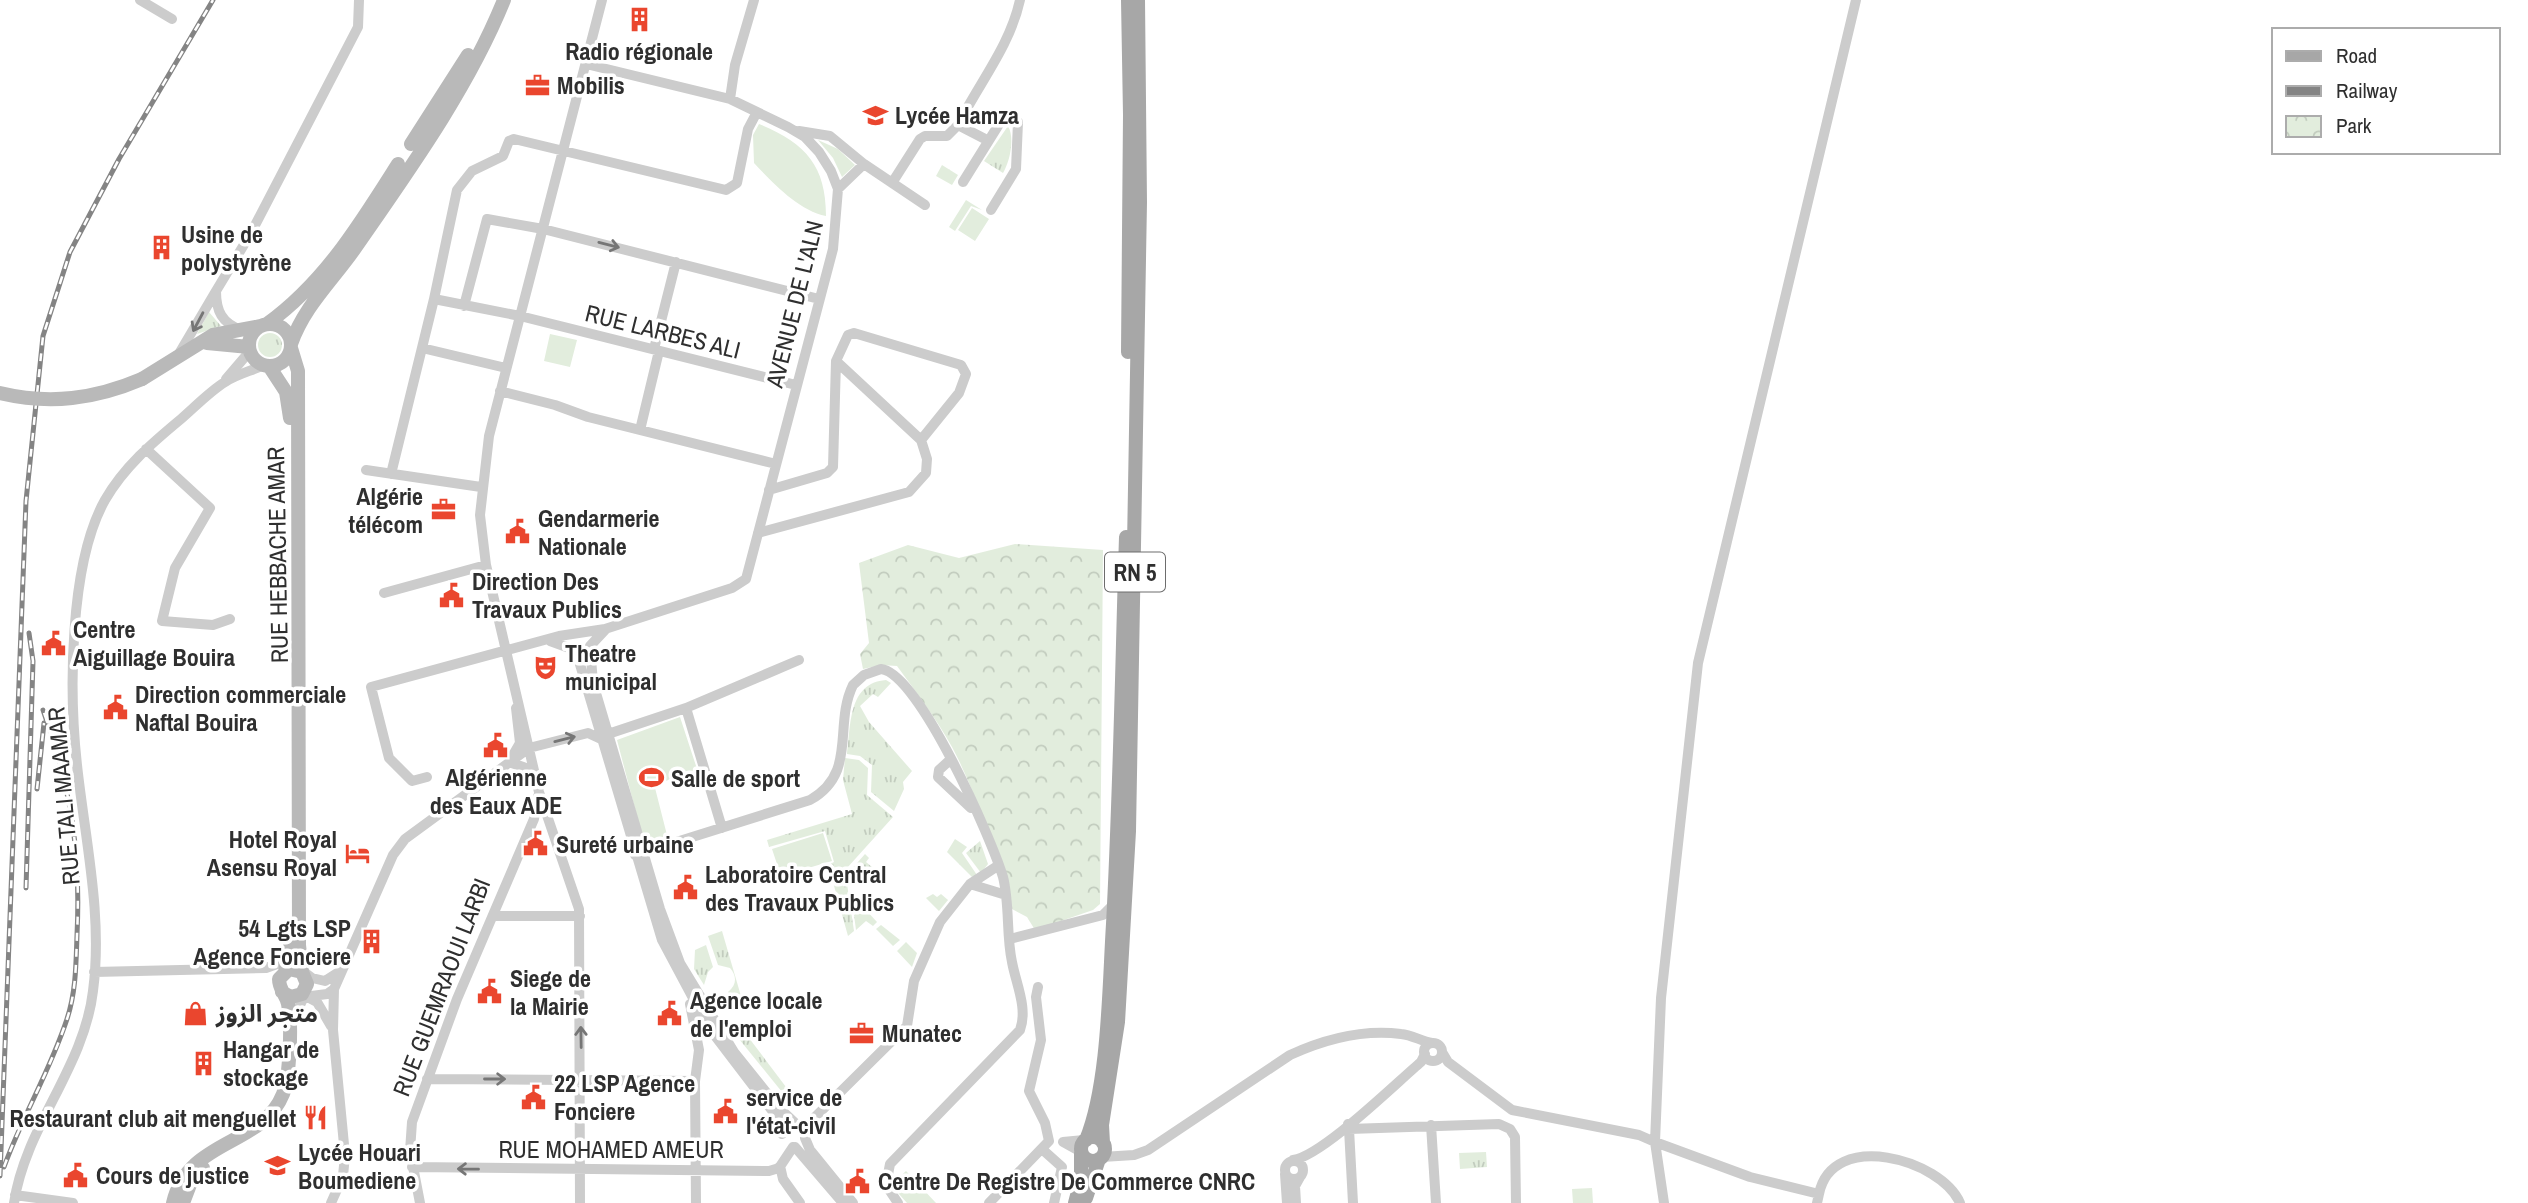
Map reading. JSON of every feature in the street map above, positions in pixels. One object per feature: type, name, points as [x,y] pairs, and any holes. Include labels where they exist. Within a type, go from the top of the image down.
[{"type":"main road","points":[[493,0],[453,80],[345,245],[310,290],[251,336],[249,349],[255,359],[266,365],[285,360],[300,320],[359,242],[461,85],[479,56],[504,0]]},
{"type":"main road","name":"RN 5","points":[[1075,1203],[1081,1180],[1083,1146],[1093,1122],[1107,1023],[1126,526],[1130,115],[1128,0]]},
{"type":"main road","name":"RN 5","points":[[1085,1203],[1102,1151],[1102,1125],[1118,1022],[1129,831],[1140,202],[1138,0]]},
{"type":"main road","points":[[298,371],[299,338],[312,304]]},
{"type":"main road","points":[[0,393],[42,399],[97,396],[142,379],[213,335],[264,325],[283,329],[291,346]]},
{"type":"main road","points":[[195,345],[223,342],[249,349]]},
{"type":"main road","name":"RUE HEBBACHE AMAR","points":[[291,346],[298,371],[308,974]]},
{"type":"main road","name":"RUE HEBBACHE AMAR","points":[[173,1203],[176,1189],[192,1165],[258,1124],[279,1103],[286,1082],[288,1000],[282,983],[292,944],[289,409],[286,392],[266,365]]},
{"type":"main road","points":[[183,1203],[197,1173],[273,1124],[288,1105],[295,1083],[297,1010],[303,995],[306,987],[308,974],[293,969],[282,983],[291,997],[303,995]]},
{"type":"main road","points":[[1097,1138],[1102,1151],[1089,1161],[1083,1146],[1097,1138]]},
{"type":"street","points":[[140,0],[172,19]]},
{"type":"street","points":[[178,355],[251,233],[358,27],[359,0]]},
{"type":"street","points":[[539,792],[526,768],[523,724],[481,543],[481,487],[500,391],[602,0]]},
{"type":"street","points":[[730,99],[735,65],[754,0]]},
{"type":"street","points":[[892,183],[920,139],[925,136],[940,139],[958,125],[1006,41],[1018,14],[1020,0]]},
{"type":"street","points":[[1664,1203],[1655,1142],[1661,998],[1698,663],[1856,0]]},
{"type":"street","points":[[586,64],[730,99],[795,130],[830,136],[864,164],[925,205]]},
{"type":"street","points":[[391,474],[452,222],[454,200],[463,180],[483,163],[503,156],[509,141],[514,139],[726,190],[737,183],[748,129],[757,112]]},
{"type":"street","points":[[963,182],[987,139],[1004,118],[1018,122],[1016,169],[991,210]]},
{"type":"street","points":[[958,125],[987,139]]},
{"type":"street","points":[[795,130],[819,152],[838,189],[864,164]]},
{"type":"street","name":"AVENUE DE L'ALN","points":[[605,629],[732,588],[746,579],[833,249],[838,189]]},
{"type":"street","points":[[464,306],[484,221],[543,229],[819,299]]},
{"type":"street","points":[[640,430],[676,262]]},
{"type":"street","points":[[216,292],[219,313],[228,324],[241,330]]},
{"type":"street","name":"RUE LARBES ALI","points":[[434,299],[520,316],[796,385]]},
{"type":"street","points":[[769,491],[827,473],[833,467],[836,361],[849,335],[854,333],[961,365],[966,374],[959,393],[921,440]]},
{"type":"street","points":[[422,348],[506,368]]},
{"type":"street","points":[[223,382],[249,349]]},
{"type":"street","points":[[758,533],[915,488],[926,473],[921,440],[836,361]]},
{"type":"street","points":[[223,382],[266,365]]},
{"type":"street","name":"RUE TALI MAAMAR","points":[[15,1199],[24,1156],[81,1037],[93,992],[91,862],[75,733],[78,599],[86,546],[104,502],[124,472],[146,449],[223,382]]},
{"type":"street","points":[[500,391],[776,464]]},
{"type":"street","points":[[146,449],[210,508],[175,568],[162,621],[213,625],[230,619]]},
{"type":"street","points":[[366,470],[481,487]]},
{"type":"street","points":[[384,593],[486,565]]},
{"type":"street","points":[[543,640],[558,642],[580,653],[605,629]]},
{"type":"street","points":[[427,777],[412,781],[389,758],[371,687],[543,640],[605,629]]},
{"type":"street","points":[[579,634],[588,637],[589,666],[604,736]]},
{"type":"street","points":[[579,634],[571,641],[572,649],[579,661],[667,933],[692,985],[734,1052],[778,1107],[801,1124],[810,1150],[853,1203]]},
{"type":"street","points":[[331,1203],[342,1176],[345,1155],[332,994],[398,846],[509,762],[524,747],[588,733],[604,736],[686,708],[799,660]]},
{"type":"street","points":[[640,854],[810,800],[832,785],[839,762],[849,692],[857,680],[875,670],[887,670],[901,678],[929,718],[951,759],[999,865],[1006,895],[1011,959],[1022,1007],[1020,1030],[890,1164],[886,1185],[898,1203]]},
{"type":"street","points":[[517,699],[515,720],[580,916],[580,1203]]},
{"type":"street","points":[[686,708],[722,828]]},
{"type":"street","points":[[523,724],[531,738],[541,745]]},
{"type":"street","points":[[951,759],[939,769],[938,777],[975,811]]},
{"type":"street","points":[[509,762],[526,768]]},
{"type":"street","name":"RUE GUEMRAOUI LARBI","points":[[420,1203],[412,1167],[412,1122],[426,1079],[534,819],[539,792]]},
{"type":"street","points":[[640,854],[662,940],[682,984],[697,1029],[696,1203]]},
{"type":"street","points":[[783,1137],[787,1126],[801,1124],[907,1026],[914,981],[923,955],[940,922],[971,884],[999,865]]},
{"type":"street","points":[[971,884],[1006,895]]},
{"type":"street","points":[[1010,939],[1110,914]]},
{"type":"street","points":[[493,916],[580,916]]},
{"type":"street","points":[[94,972],[267,968],[282,961],[292,944]]},
{"type":"street","points":[[267,968],[282,983]]},
{"type":"street","points":[[308,974],[333,978],[341,969]]},
{"type":"street","points":[[308,974],[332,994]]},
{"type":"street","points":[[682,984],[728,1056],[777,1117],[783,1137],[783,1179]]},
{"type":"street","points":[[1038,987],[1036,997],[1041,1040],[1030,1091],[1045,1123],[1046,1145],[1062,1167],[1054,1203]]},
{"type":"street","points":[[303,995],[332,994]]},
{"type":"street","points":[[303,995],[319,1004],[333,1030]]},
{"type":"street","points":[[1102,1151],[1118,1157],[1148,1150],[1290,1055],[1311,1045],[1354,1034],[1399,1034],[1419,1040],[1426,1053],[1448,1062],[1512,1110],[1639,1135],[1750,1177],[1818,1198],[1826,1174],[1843,1160],[1880,1156],[1936,1175],[1953,1188],[1960,1203]]},
{"type":"street","points":[[1287,1203],[1285,1166],[1293,1160],[1308,1156],[1349,1127],[1426,1053],[1440,1047],[1438,1056]]},
{"type":"street","points":[[697,1063],[710,1050],[719,1050],[728,1056]]},
{"type":"street","points":[[426,1079],[695,1081]]},
{"type":"street","points":[[1349,1127],[1486,1122],[1510,1129],[1515,1137],[1516,1203]]},
{"type":"street","points":[[1431,1125],[1436,1203]]},
{"type":"street","points":[[1349,1127],[1353,1203]]},
{"type":"street","points":[[783,1162],[805,1136]]},
{"type":"street","points":[[783,1137],[806,1157],[843,1203]]},
{"type":"street","points":[[989,1203],[1046,1145],[1063,1142],[1083,1146]]},
{"type":"street","points":[[783,1162],[793,1154],[806,1157]]},
{"type":"street","points":[[1296,1203],[1295,1186],[1308,1156]]},
{"type":"street","points":[[1293,1160],[1299,1162],[1301,1173]]},
{"type":"street","name":"RUE MOHAMED AMEUR","points":[[412,1167],[769,1171],[783,1162]]},
{"type":"street","points":[[769,1171],[783,1179],[800,1203]]},
{"type":"street","points":[[1285,1174],[1292,1179],[1301,1173]]},
{"type":"street","points":[[15,1199],[73,1203]]},
{"type":"green space","points":[[759,124],[789,139],[810,158],[822,183],[826,216],[796,202],[754,163],[753,135]]},
{"type":"green space","points":[[1008,126],[1011,150],[1003,173],[984,161]]},
{"type":"green space","points":[[818,140],[838,149],[855,165],[842,177],[833,158]]},
{"type":"green space","points":[[942,165],[958,175],[952,185],[936,176]]},
{"type":"green space","points":[[966,200],[982,210],[971,206],[955,231],[949,227]]},
{"type":"green space","points":[[972,208],[989,219],[975,241],[958,230]]},
{"type":"green space","points":[[209,312],[221,326],[197,334]]},
{"type":"green space","points":[[270,333],[279,336],[282,345],[279,354],[270,357],[261,354],[258,345],[261,336]]},
{"type":"green space","points":[[550,334],[577,340],[570,367],[544,361]]},
{"type":"green space","points":[[1015,544],[1103,550],[1100,904],[1093,910],[1035,930],[1027,917],[1012,909],[962,766],[926,705],[897,666],[881,665],[863,669],[860,654],[869,643],[859,563],[908,545],[959,558]]},
{"type":"green space","points":[[886,680],[891,683],[878,697],[873,694],[860,706],[869,722],[912,771],[903,782],[904,789],[894,811],[871,792],[872,765],[860,756],[847,754],[851,719],[858,697],[864,689]]},
{"type":"green space","name":"Salle de sport","points":[[680,717],[698,772],[654,784],[668,839],[644,843],[617,740]]},
{"type":"green space","points":[[845,758],[859,760],[868,768],[867,795],[893,817],[847,868],[846,874],[830,873],[828,865],[834,862],[825,831],[769,847],[767,840],[852,814],[843,780]]},
{"type":"green space","points":[[823,833],[832,861],[781,876],[772,849]]},
{"type":"green space","points":[[955,839],[967,847],[962,853],[977,875],[972,877],[947,852]]},
{"type":"green space","points":[[980,841],[988,864],[981,873],[966,853]]},
{"type":"green space","points":[[865,854],[869,858],[866,862],[873,868],[850,884],[850,871]]},
{"type":"green space","points":[[831,875],[846,877],[854,931],[848,936]]},
{"type":"green space","points":[[933,894],[937,897],[941,894],[948,900],[939,911],[926,898]]},
{"type":"green space","points":[[863,901],[868,906],[865,909],[877,922],[873,926],[866,921],[856,930],[854,915],[864,906]]},
{"type":"green space","points":[[881,925],[900,940],[893,946],[876,929]]},
{"type":"green space","points":[[722,931],[743,1003],[738,998],[730,998],[728,992],[735,980],[734,974],[730,968],[718,965],[708,936]]},
{"type":"green space","points":[[906,942],[917,953],[912,967],[897,951]]},
{"type":"green space","points":[[706,945],[713,967],[708,972],[704,985],[694,969],[695,950]]},
{"type":"green space","points":[[749,1038],[786,1087],[782,1092],[739,1039]]},
{"type":"green space","points":[[1486,1152],[1487,1167],[1460,1169],[1459,1153]]},
{"type":"green space","points":[[906,1171],[936,1203],[907,1203],[891,1185]]},
{"type":"green space","points":[[1592,1188],[1593,1203],[1573,1203],[1572,1189]]},
{"type":"railway","points":[[0,1176],[26,501],[43,336],[70,252],[119,159],[213,0]]},
{"type":"railway","points":[[26,888],[33,661],[29,633]]},
{"type":"railway","points":[[4,1167],[60,1038],[70,1009],[75,978],[78,905],[72,821],[61,766],[43,710]]},
{"type":"railway","points":[[37,789],[44,723]]},
{"type":"place","name":"Radio régionale","points":[[639,20]]},
{"type":"place","name":"Mobilis","points":[[537,85]]},
{"type":"place","name":"Lycée Hamza","points":[[875,115]]},
{"type":"place","name":"Usine de polystyrène","points":[[161,248]]},
{"type":"place","name":"Algérie télécom","points":[[443,510]]},
{"type":"place","name":"Gendarmerie Nationale","points":[[518,532]]},
{"type":"place","name":"Direction Des Travaux Publics","points":[[452,595]]},
{"type":"place","name":"Centre Aiguillage Bouira","points":[[53,643]]},
{"type":"place","name":"Theatre municipal","points":[[545,667]]},
{"type":"place","name":"Direction commerciale Naftal Bouira","points":[[115,708]]},
{"type":"place","name":"Algérienne des Eaux ADE","points":[[496,746]]},
{"type":"place","name":"Salle de sport","points":[[651,778]]},
{"type":"place","name":"Sureté urbaine","points":[[536,844]]},
{"type":"place","name":"Hotel Royal Asensu Royal","points":[[357,853]]},
{"type":"place","name":"Laboratoire Central des Travaux Publics","points":[[685,888]]},
{"type":"place","name":"54 Lgts LSP Agence Fonciere","points":[[371,942]]},
{"type":"place","name":"Siege de la Mairie","points":[[490,992]]},
{"type":"place","name":"متجر الزوز","points":[[196,1013]]},
{"type":"place","name":"Agence locale de l'emploi","points":[[670,1014]]},
{"type":"place","name":"Munatec","points":[[862,1033]]},
{"type":"place","name":"Hangar de stockage","points":[[203,1063]]},
{"type":"place","name":"22 LSP Agence Fonciere","points":[[534,1097]]},
{"type":"place","name":"service de l'état-civil","points":[[726,1111]]},
{"type":"place","name":"Restaurant club ait menguellet","points":[[316,1118]]},
{"type":"place","name":"Lycée Houari Boumediene","points":[[278,1166]]},
{"type":"place","name":"Cours de justice","points":[[76,1175]]},
{"type":"place","name":"Centre De Registre De Commerce CNRC","points":[[858,1181]]}]
